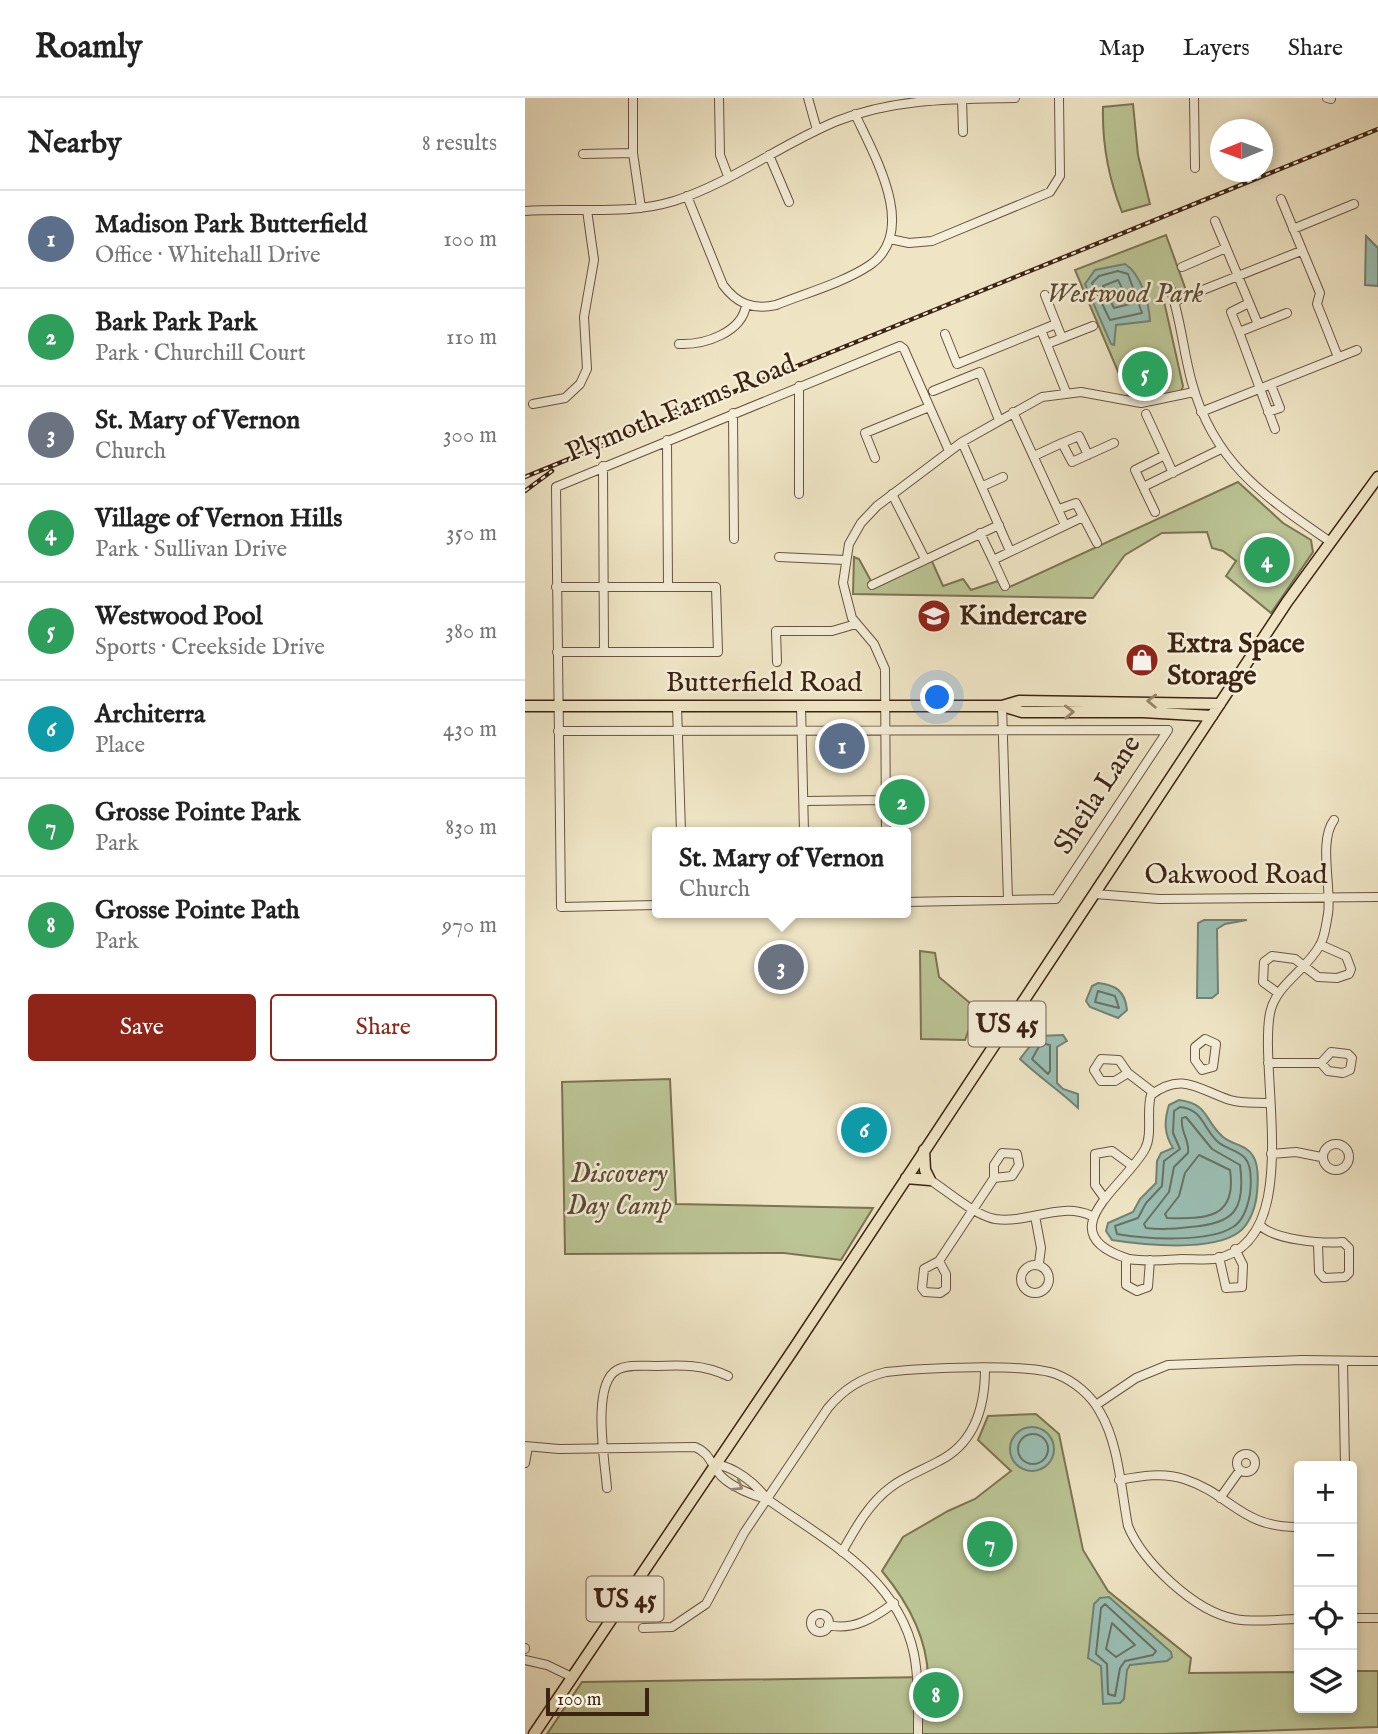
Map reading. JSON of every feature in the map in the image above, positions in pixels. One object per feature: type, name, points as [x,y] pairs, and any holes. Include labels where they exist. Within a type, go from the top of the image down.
[{"type":"main road","name":"US 45","points":[[534,1734],[1329,541],[1378,477]]},
{"type":"main road","name":"Butterfield Road","points":[[525,706],[1002,706],[1019,701],[1220,704]]},
{"type":"main road","name":"Butterfield Road","points":[[1002,706],[1021,712],[1212,716]]},
{"type":"main road","points":[[924,1150],[925,1170],[930,1180]]},
{"type":"main road","points":[[906,1178],[930,1180]]},
{"type":"street","points":[[633,98],[633,153],[641,208]]},
{"type":"street","points":[[719,98],[720,155],[728,176]]},
{"type":"street","points":[[808,98],[817,130]]},
{"type":"street","points":[[525,211],[641,208],[687,196],[817,130],[855,114],[904,100],[1015,98]]},
{"type":"street","points":[[890,239],[909,243],[932,241],[1051,192],[1060,176],[1059,98]]},
{"type":"street","points":[[1194,98],[1195,168]]},
{"type":"street","points":[[962,99],[963,132]]},
{"type":"street","points":[[687,196],[723,285],[733,297],[746,305],[776,305],[863,269],[877,259],[890,239],[894,216],[855,114]]},
{"type":"street","points":[[583,155],[633,153]]},
{"type":"street","points":[[769,155],[789,202]]},
{"type":"street","points":[[1281,199],[1319,293],[1317,304],[1338,358]]},
{"type":"street","points":[[1293,229],[1354,204]]},
{"type":"street","points":[[533,404],[565,398],[580,384],[587,369],[584,317],[594,260],[587,210]]},
{"type":"street","points":[[1215,220],[1258,324]]},
{"type":"street","points":[[1182,267],[1226,248]]},
{"type":"street","points":[[1175,302],[1301,251]]},
{"type":"street","points":[[1170,288],[1194,392],[1201,412],[1221,449],[1253,486],[1329,541]]},
{"type":"street","points":[[1045,295],[1062,338]]},
{"type":"street","points":[[1249,303],[1231,312],[1275,429]]},
{"type":"street","points":[[680,344],[698,343],[729,330],[740,321],[746,305]]},
{"type":"street","points":[[1239,332],[1287,313]]},
{"type":"street","points":[[957,364],[1056,324]]},
{"type":"street","points":[[1047,344],[1093,326]]},
{"type":"street","points":[[1041,330],[1066,392]]},
{"type":"street","points":[[945,334],[963,378]]},
{"type":"street","name":"Plymoth Farms Road","points":[[652,905],[561,906],[555,487],[900,346],[907,355],[929,407]]},
{"type":"street","points":[[1201,412],[1357,350]]},
{"type":"street","points":[[974,357],[999,420]]},
{"type":"street","points":[[933,391],[980,372]]},
{"type":"street","points":[[1268,412],[1280,408],[1271,385]]},
{"type":"street","points":[[799,386],[799,494]]},
{"type":"street","points":[[885,827],[883,663],[874,644],[856,624],[846,604],[843,583],[845,560],[861,523],[892,494],[962,442],[1049,394],[1066,392],[1141,403],[1194,392]]},
{"type":"street","points":[[876,458],[865,433],[929,407],[949,451]]},
{"type":"street","points":[[1013,412],[1065,525]]},
{"type":"street","points":[[733,413],[734,539]]},
{"type":"street","points":[[1146,414],[1173,473]]},
{"type":"street","points":[[1034,456],[1079,436],[1088,454]]},
{"type":"street","points":[[667,440],[668,586]]},
{"type":"street","points":[[962,442],[1010,551]]},
{"type":"street","points":[[1062,443],[1072,462],[1114,443]]},
{"type":"street","points":[[1143,487],[1221,449]]},
{"type":"street","points":[[1155,512],[1135,470],[1165,455]]},
{"type":"street","points":[[603,466],[604,652]]},
{"type":"street","points":[[983,486],[1003,477]]},
{"type":"street","points":[[892,494],[925,559]]},
{"type":"street","points":[[1059,509],[1076,503],[1097,543]]},
{"type":"street","points":[[993,560],[1083,517]]},
{"type":"street","points":[[872,585],[999,525]]},
{"type":"street","points":[[980,533],[1005,586]]},
{"type":"street","points":[[779,556],[845,560]]},
{"type":"street","points":[[556,587],[668,586],[717,589],[718,652],[558,652]]},
{"type":"street","points":[[777,662],[776,631],[832,631],[856,624]]},
{"type":"street","points":[[677,706],[681,827]]},
{"type":"street","points":[[801,706],[804,827]]},
{"type":"street","points":[[911,902],[1008,900],[1002,706]]},
{"type":"street","points":[[558,731],[1003,730]]},
{"type":"street","name":"Sheila Lane","points":[[1003,730],[1167,730],[1056,899],[1008,900]]},
{"type":"street","points":[[804,801],[885,800]]},
{"type":"street","points":[[1269,1103],[1233,1101],[1195,1085],[1171,1083],[1154,1093],[1147,1109],[1147,1147],[1092,1216],[1097,1241],[1105,1249],[1126,1258],[1150,1260],[1219,1257],[1235,1250],[1260,1225],[1271,1196],[1271,1154],[1267,1030],[1273,1002],[1278,993],[1303,968],[1321,944],[1329,898],[1327,841],[1334,820]]},
{"type":"street","name":"Oakwood Road","points":[[1095,894],[1159,899],[1378,897]]},
{"type":"street","points":[[1278,993],[1263,982],[1264,962],[1272,956],[1295,959],[1303,968],[1318,976],[1337,978],[1349,974],[1351,969],[1346,956],[1321,944]]},
{"type":"street","points":[[1268,1063],[1321,1063]]},
{"type":"street","points":[[1195,1085],[1202,1070]]},
{"type":"street","points":[[1128,1073],[1154,1093]]},
{"type":"street","points":[[1105,1199],[1095,1185],[1095,1154],[1112,1151],[1131,1165]]},
{"type":"street","points":[[1271,1154],[1296,1152],[1321,1157]]},
{"type":"street","points":[[939,1261],[994,1178]]},
{"type":"street","points":[[930,1180],[973,1208],[999,1219],[1035,1216],[1062,1210],[1092,1216]]},
{"type":"street","points":[[1035,1216],[1039,1227],[1039,1263]]},
{"type":"street","points":[[1260,1225],[1274,1235],[1308,1239],[1318,1244],[1343,1242],[1349,1248],[1349,1273],[1345,1278],[1324,1278],[1319,1272],[1318,1244]]},
{"type":"street","points":[[1219,1257],[1226,1288],[1241,1287],[1243,1265],[1235,1250]]},
{"type":"street","points":[[1126,1258],[1126,1285],[1137,1291],[1148,1287],[1150,1260]]},
{"type":"street","points":[[1343,1361],[1345,1461]]},
{"type":"street","points":[[1096,1405],[1136,1378],[1168,1365],[1378,1361]]},
{"type":"street","points":[[607,1489],[603,1448],[604,1386],[616,1370],[624,1367],[699,1366],[728,1376]]},
{"type":"street","points":[[842,1552],[857,1527],[889,1488],[942,1460],[961,1446],[980,1413],[985,1369]]},
{"type":"street","points":[[643,1628],[672,1627],[702,1608],[767,1499],[828,1408],[845,1390],[859,1381],[886,1371],[985,1369],[1033,1369],[1056,1374],[1074,1383],[1096,1405],[1106,1423],[1134,1541],[1148,1560],[1191,1597],[1207,1609],[1234,1618],[1294,1619]]},
{"type":"street","points":[[525,1463],[526,1447],[687,1446],[700,1449],[715,1464],[728,1466],[759,1488],[767,1499],[869,1572],[894,1603],[908,1633],[915,1657],[918,1734]]},
{"type":"street","points":[[1220,1498],[1240,1470]]},
{"type":"street","points":[[1119,1480],[1147,1475],[1174,1476],[1199,1484],[1239,1513],[1264,1524],[1294,1527]]},
{"type":"street","points":[[828,1625],[841,1627],[858,1624],[894,1603]]},
{"type":"street","points":[[1357,1618],[1378,1618]]},
{"type":"street","points":[[525,1650],[525,1660],[547,1665],[572,1677]]},
{"type":"green space","points":[[1133,104],[1138,155],[1150,204],[1122,212],[1107,161],[1103,107]]},
{"type":"green space","name":"Westwood Park","points":[[1166,235],[1187,293],[1176,291],[1173,284],[1161,288],[1183,386],[1181,392],[1160,398],[1130,400],[1075,270]]},
{"type":"green space","points":[[1238,482],[1283,523],[1311,540],[1313,552],[1271,613],[1226,576],[1236,561],[1223,551],[1212,548],[1207,532],[1162,533],[1125,555],[1093,598],[853,594],[854,557],[859,559],[871,581],[868,583],[871,589],[931,559],[943,586],[963,579],[971,590],[998,581],[1003,590]]},
{"type":"green space","points":[[920,951],[935,953],[939,977],[970,1003],[972,1021],[965,1040],[921,1039]]},
{"type":"green space","name":"Discovery Day Camp","points":[[670,1079],[676,1204],[873,1208],[841,1260],[784,1253],[565,1254],[562,1082]]},
{"type":"green space","points":[[1036,1414],[1059,1434],[1083,1550],[1108,1591],[1191,1658],[1189,1673],[1294,1672],[1294,1713],[1357,1713],[1357,1671],[1378,1671],[1378,1727],[1164,1734],[547,1734],[582,1682],[928,1677],[924,1648],[914,1620],[882,1571],[903,1537],[975,1499],[1011,1471],[978,1440],[988,1416]]},
{"type":"water","points":[[1366,236],[1378,248],[1378,286],[1365,285]]},
{"type":"water","points":[[1125,264],[1136,275],[1143,290],[1150,321],[1116,325],[1114,345],[1111,344],[1085,284],[1095,270]]},
{"type":"water","points":[[1204,920],[1247,920],[1225,924],[1217,929],[1218,993],[1212,998],[1197,998],[1198,923]]},
{"type":"water","points":[[1098,983],[1115,987],[1122,994],[1127,1010],[1118,1018],[1090,1007],[1086,1001],[1092,986]]},
{"type":"water","points":[[1063,1035],[1067,1041],[1057,1047],[1057,1083],[1063,1089],[1078,1094],[1078,1108],[1020,1059],[1038,1036]]},
{"type":"water","points":[[1179,1100],[1196,1105],[1222,1136],[1253,1156],[1258,1184],[1249,1220],[1243,1229],[1227,1238],[1196,1245],[1141,1244],[1112,1240],[1106,1231],[1108,1223],[1133,1212],[1140,1199],[1156,1183],[1157,1161],[1161,1153],[1173,1148],[1166,1132],[1166,1116],[1169,1105]]},
{"type":"water","points":[[1032,1427],[1041,1428],[1048,1433],[1053,1440],[1053,1458],[1048,1465],[1041,1470],[1032,1471],[1023,1470],[1016,1465],[1011,1458],[1010,1449],[1011,1440],[1016,1433],[1023,1428]]},
{"type":"water","points":[[1109,1597],[1171,1652],[1172,1657],[1167,1661],[1130,1665],[1124,1699],[1120,1703],[1103,1704],[1101,1666],[1088,1658],[1094,1604],[1100,1598]]},
{"type":"railway","points":[[525,477],[1378,129]]},
{"type":"railway","points":[[525,491],[552,471]]},
{"type":"place","name":"Westwood Pool","points":[[1145,374]]},
{"type":"place","name":"Village of Vernon Hills","points":[[1267,560]]},
{"type":"place","name":"Kindercare","points":[[934,616]]},
{"type":"place","name":"Extra Space Storage","points":[[1142,660]]},
{"type":"place","name":"Madison Park Butterfield","points":[[842,746]]},
{"type":"place","name":"Bark Park Park","points":[[902,802]]},
{"type":"place","name":"St. Mary of Vernon","points":[[781,967]]},
{"type":"place","name":"Architerra","points":[[864,1130]]},
{"type":"place","name":"Grosse Pointe Park","points":[[990,1544]]},
{"type":"place","name":"Grosse Pointe Path","points":[[936,1695]]}]
